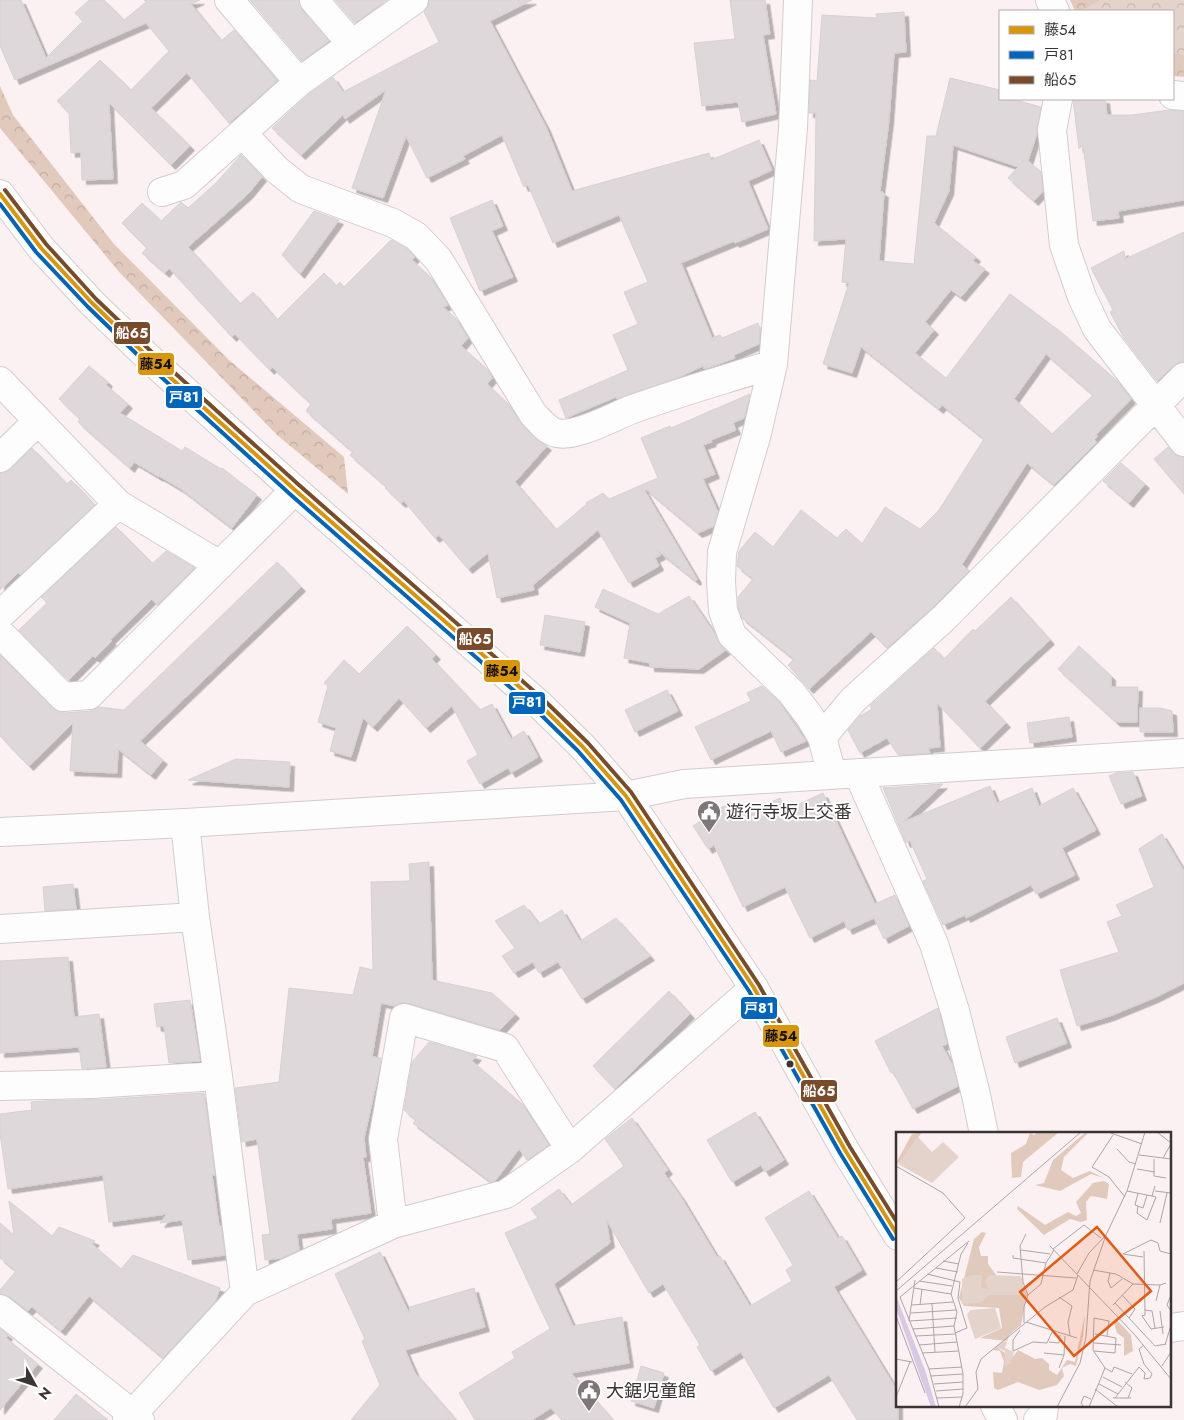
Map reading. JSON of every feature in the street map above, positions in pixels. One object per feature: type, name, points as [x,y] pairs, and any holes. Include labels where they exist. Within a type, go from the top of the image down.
[{"type":"street","points":[[229,0],[299,82]]},
{"type":"street","points":[[314,0],[351,44]]},
{"type":"street","points":[[162,192],[184,185],[299,82],[414,0]]},
{"type":"street","points":[[798,0],[793,128],[773,364],[756,437],[722,552],[721,582],[723,611],[732,635],[792,692],[810,717],[845,774],[934,944],[955,1011],[984,1132]]},
{"type":"street","points":[[1058,100],[1052,130],[1064,245],[1082,297],[1097,329],[1184,442]]},
{"type":"street","points":[[242,133],[277,170],[301,189],[393,223],[416,236],[438,258],[533,414],[544,426],[557,433],[574,432],[633,409],[773,364]]},
{"type":"street","points":[[0,194],[41,248],[92,304],[295,490],[540,705],[583,747],[626,796],[754,988],[845,1150],[896,1233]]},
{"type":"street","points":[[822,737],[853,700],[944,618],[1184,377]]},
{"type":"street","points":[[0,381],[118,504],[220,565]]},
{"type":"street","points":[[0,458],[38,421]]},
{"type":"street","points":[[0,632],[64,697],[89,695],[295,490]]},
{"type":"street","points":[[0,615],[118,504]]},
{"type":"street","points":[[0,832],[185,823],[626,796],[684,784],[1184,754]]},
{"type":"street","points":[[185,823],[195,918],[218,1076],[245,1292]]},
{"type":"street","points":[[0,929],[195,918]]},
{"type":"street","points":[[0,1309],[133,1418],[245,1292],[393,1224],[506,1194],[570,1149],[754,988]]},
{"type":"street","points":[[393,1224],[383,1139],[404,1018],[505,1048],[570,1149]]},
{"type":"street","points":[[0,1086],[91,1084],[218,1076]]},
{"type":"street","points":[[996,1408],[1003,1420]]},
{"type":"street","points":[[1038,1420],[1043,1415],[1044,1408]]},
{"type":"green space","points":[[1070,0],[1184,0],[1184,77],[1174,76],[1174,10],[1075,10]]},
{"type":"green space","points":[[1100,0],[1184,0],[1184,55],[1174,53],[1174,10],[1083,10]]},
{"type":"green space","points":[[0,86],[13,115],[114,244],[229,360],[344,457],[348,494],[277,435],[120,273],[0,128]]},
{"type":"building","points":[[0,0],[21,0],[46,58],[83,21],[75,13],[89,0],[104,0],[124,20],[146,2],[144,0],[200,0],[191,4],[221,41],[234,30],[277,81],[229,123],[187,73],[151,108],[190,146],[171,165],[109,103],[113,179],[82,180],[81,152],[71,153],[69,113],[57,101],[100,60],[131,90],[169,51],[146,23],[15,80],[0,46]]},
{"type":"building","points":[[250,0],[299,0],[302,10],[329,41],[302,61]]},
{"type":"building","points":[[335,0],[387,0],[355,23]]},
{"type":"building","points":[[429,0],[532,0],[490,21],[546,127],[572,191],[709,153],[711,160],[759,140],[772,170],[748,181],[768,229],[681,263],[712,338],[720,335],[722,338],[758,323],[760,329],[759,344],[734,355],[735,358],[704,369],[703,366],[677,378],[617,399],[616,397],[566,418],[559,400],[628,370],[613,335],[638,324],[624,292],[648,282],[619,215],[553,243],[528,185],[524,187],[502,135],[463,156],[465,159],[427,178],[406,136],[383,198],[352,188],[386,90],[345,119],[343,115],[301,155],[272,128],[309,94],[333,77],[343,92],[439,42],[424,12],[428,7]]},
{"type":"building","points":[[730,0],[765,0],[770,34],[763,35],[776,114],[742,122],[738,102],[702,106],[694,43],[735,39]]},
{"type":"building","points":[[904,12],[906,52],[894,53],[889,120],[880,191],[884,193],[879,261],[914,264],[927,136],[936,136],[950,78],[999,90],[999,100],[1016,100],[1041,107],[1037,133],[1028,161],[1041,172],[1043,191],[1034,201],[1008,178],[1018,167],[953,145],[949,191],[934,223],[976,257],[973,261],[985,269],[961,297],[951,290],[925,322],[934,330],[915,353],[946,378],[1010,294],[1061,332],[1115,379],[1131,399],[1096,435],[1098,436],[1094,440],[1097,442],[1054,485],[1027,463],[962,564],[969,571],[933,607],[887,648],[871,632],[809,689],[788,665],[794,659],[742,618],[738,608],[738,597],[753,579],[737,566],[739,551],[755,532],[773,547],[801,510],[837,538],[846,529],[862,544],[885,507],[920,529],[939,510],[984,439],[942,405],[939,409],[861,347],[852,373],[823,364],[849,283],[842,282],[846,239],[814,241],[816,113],[809,113],[810,80],[817,81],[822,15],[877,18],[876,14]],"holes":[[[1046,354],[1093,395],[1052,434],[1014,399]]]},
{"type":"building","points":[[1073,100],[1105,100],[1107,115],[1132,115],[1169,110],[1184,111],[1184,200],[1118,211],[1119,218],[1093,221],[1083,145],[1079,149]]},
{"type":"building","points":[[241,155],[262,177],[248,194],[188,247],[240,304],[253,292],[277,320],[324,273],[336,286],[340,282],[344,287],[391,240],[406,248],[415,257],[412,260],[431,278],[448,305],[443,307],[456,319],[468,338],[461,346],[489,371],[492,378],[487,384],[508,404],[530,433],[547,446],[515,482],[556,530],[586,503],[603,493],[609,499],[658,478],[641,438],[670,426],[671,428],[750,394],[744,418],[733,423],[736,430],[703,445],[715,474],[703,479],[718,512],[714,526],[698,533],[642,486],[697,579],[696,581],[657,550],[661,555],[655,558],[659,566],[629,583],[598,530],[533,585],[534,590],[497,598],[488,553],[468,569],[439,535],[435,538],[404,501],[401,503],[385,488],[387,487],[350,455],[353,452],[306,411],[311,404],[272,367],[270,370],[235,334],[232,337],[169,268],[165,273],[142,253],[147,248],[122,223],[142,203],[161,221],[181,202],[188,208],[216,183]]},
{"type":"building","points":[[492,200],[503,226],[492,231],[513,277],[480,291],[450,218]]},
{"type":"building","points":[[314,211],[339,220],[300,274],[282,255]]},
{"type":"building","points":[[1184,232],[1184,362],[1179,362],[1173,366],[1157,381],[1124,338],[1110,312],[1113,310],[1091,268],[1124,251],[1125,259]]},
{"type":"building","points":[[89,366],[108,382],[106,385],[128,404],[120,413],[182,451],[185,447],[222,468],[257,495],[232,528],[181,489],[159,476],[134,462],[130,468],[78,422],[80,419],[59,399]]},
{"type":"building","points":[[1168,447],[1178,456],[1184,457],[1184,494],[1154,459]]},
{"type":"building","points":[[32,448],[67,484],[71,480],[95,505],[20,575],[18,573],[0,590],[0,473],[11,469]]},
{"type":"building","points":[[1121,463],[1145,484],[1129,503],[1103,481]]},
{"type":"building","points":[[116,527],[151,562],[153,563],[166,551],[195,568],[157,605],[152,599],[110,640],[112,641],[95,658],[93,656],[69,680],[19,630],[47,603],[41,597]]},
{"type":"building","points":[[277,562],[301,587],[140,741],[163,760],[151,775],[118,749],[117,773],[70,771],[73,723],[29,766],[0,736],[0,655],[57,711],[64,713],[90,711],[99,707],[124,710]]},
{"type":"building","points":[[603,589],[658,614],[689,596],[721,646],[726,650],[699,669],[650,667],[650,663],[624,658],[630,623],[595,607]]},
{"type":"building","points":[[1011,597],[1050,640],[985,701],[1006,723],[980,748],[937,703],[940,747],[928,748],[930,753],[898,755],[887,738],[860,753],[848,730],[860,716],[872,709],[870,706],[934,648],[944,659],[973,629],[975,631]]},
{"type":"building","points":[[545,615],[585,622],[580,652],[540,645]]},
{"type":"building","points":[[407,626],[436,655],[432,659],[480,710],[492,704],[511,739],[524,731],[538,757],[511,773],[508,768],[480,784],[467,761],[478,755],[452,706],[426,728],[399,698],[373,727],[363,718],[351,757],[330,751],[336,728],[318,722],[328,686],[324,683],[344,660],[359,674]]},
{"type":"building","points":[[1079,646],[1111,676],[1111,687],[1138,687],[1137,722],[1116,722],[1058,669]]},
{"type":"building","points":[[762,686],[779,702],[806,741],[781,752],[771,731],[711,760],[695,727],[751,701],[747,693]]},
{"type":"building","points":[[667,690],[678,711],[635,732],[625,710]]},
{"type":"building","points":[[1140,708],[1161,708],[1172,711],[1173,732],[1140,732]]},
{"type":"building","points":[[1069,717],[1072,737],[1030,743],[1027,723]]},
{"type":"building","points":[[236,759],[290,762],[289,787],[188,780]]},
{"type":"building","points":[[1133,772],[1142,796],[1121,804],[1109,776],[1116,773]]},
{"type":"building","points":[[943,784],[903,822],[990,786],[997,803],[1032,788],[1039,806],[1073,788],[1096,830],[1062,848],[1075,875],[1036,894],[1031,885],[966,918],[965,915],[943,925],[923,881],[927,879],[910,841],[906,843],[883,788]]},
{"type":"building","points":[[823,793],[875,904],[895,895],[909,926],[884,939],[874,918],[848,930],[844,921],[810,938],[785,887],[743,907],[714,845],[708,849],[693,826],[730,802],[737,818],[780,798],[786,810]]},
{"type":"building","points":[[1162,834],[1184,871],[1184,983],[1110,1016],[1077,1026],[1060,970],[1119,952],[1107,922],[1122,916],[1116,905],[1154,887],[1139,849]]},
{"type":"building","points":[[429,862],[432,980],[492,993],[515,1014],[500,1030],[408,1003],[400,1003],[395,1006],[381,1003],[372,1057],[381,1058],[380,1067],[364,1138],[366,1157],[363,1157],[371,1213],[331,1219],[332,1229],[297,1234],[299,1250],[281,1258],[265,1260],[262,1235],[270,1234],[257,1139],[242,1142],[235,1088],[279,1082],[289,988],[353,995],[360,967],[373,970],[371,882],[410,881],[409,864]]},
{"type":"building","points":[[73,884],[76,909],[45,911],[43,887]]},
{"type":"building","points":[[524,905],[539,924],[562,910],[580,941],[616,918],[650,956],[582,999],[558,962],[539,973],[533,962],[514,973],[502,956],[515,948],[495,921]]},
{"type":"building","points":[[68,957],[74,1017],[99,1014],[106,1067],[82,1069],[79,1047],[0,1053],[0,961]]},
{"type":"building","points":[[669,991],[690,1014],[615,1089],[593,1066]]},
{"type":"building","points":[[190,1000],[200,1061],[169,1063],[164,1026],[157,1027],[154,1004]]},
{"type":"building","points":[[938,1008],[947,1044],[942,1046],[953,1066],[958,1086],[913,1109],[893,1072],[891,1073],[875,1041]]},
{"type":"building","points":[[1057,1018],[1067,1043],[1015,1063],[1006,1037]]},
{"type":"building","points":[[429,1042],[477,1056],[472,1061],[522,1104],[549,1145],[527,1160],[519,1149],[495,1181],[491,1182],[413,1123],[416,1120],[404,1110],[412,1062]]},
{"type":"building","points":[[204,1093],[215,1175],[212,1175],[225,1255],[188,1260],[182,1220],[160,1223],[167,1214],[109,1222],[103,1175],[8,1189],[0,1133],[0,1114],[32,1110],[31,1102]]},
{"type":"building","points":[[755,1112],[784,1160],[765,1172],[761,1165],[732,1182],[707,1140]]},
{"type":"building","points":[[632,1118],[668,1170],[664,1173],[681,1197],[717,1257],[720,1256],[750,1306],[792,1281],[786,1270],[793,1265],[765,1218],[809,1191],[838,1238],[842,1236],[862,1270],[834,1287],[896,1389],[898,1420],[857,1420],[829,1375],[774,1408],[741,1352],[711,1371],[697,1347],[700,1345],[663,1284],[649,1293],[606,1219],[610,1243],[554,1284],[573,1326],[622,1317],[629,1363],[571,1373],[613,1420],[562,1420],[551,1408],[532,1420],[475,1420],[459,1393],[515,1358],[512,1352],[550,1329],[505,1233],[538,1218],[531,1209],[559,1189],[571,1205],[624,1166],[605,1139]]},
{"type":"building","points":[[9,1201],[52,1236],[59,1227],[95,1241],[92,1244],[121,1269],[133,1255],[220,1288],[215,1302],[163,1358],[89,1296],[61,1331],[32,1307],[28,1311],[10,1297],[0,1294],[0,1290],[16,1271],[0,1258],[0,1223],[14,1235]]},
{"type":"building","points":[[380,1252],[409,1313],[410,1307],[474,1288],[485,1327],[405,1350],[415,1373],[456,1420],[351,1420],[380,1385],[362,1341],[365,1339],[335,1274]]},
{"type":"building","points":[[0,1329],[8,1335],[6,1338],[38,1364],[0,1410]]},
{"type":"building","points":[[641,1366],[664,1373],[654,1408],[631,1401]]},
{"type":"building","points":[[76,1394],[108,1420],[54,1420]]},
{"type":"transit line","name":"船65","points":[[5,190],[46,244],[96,299],[299,485],[544,700],[588,743],[631,792],[759,985],[850,1147],[896,1221]]},
{"type":"transit line","name":"藤54","points":[[0,194],[41,248],[92,303],[152,361],[295,490],[540,705],[583,747],[626,796],[754,988],[845,1150],[896,1233]]},
{"type":"transit line","name":"戸81","points":[[0,204],[36,252],[88,307],[148,365],[291,495],[536,710],[578,751],[621,800],[749,991],[840,1153],[893,1239]]},
{"type":"place","name":"遊行寺坂上交番","points":[[709,833]]},
{"type":"place","name":"大鋸児童館","points":[[589,1412]]}]
